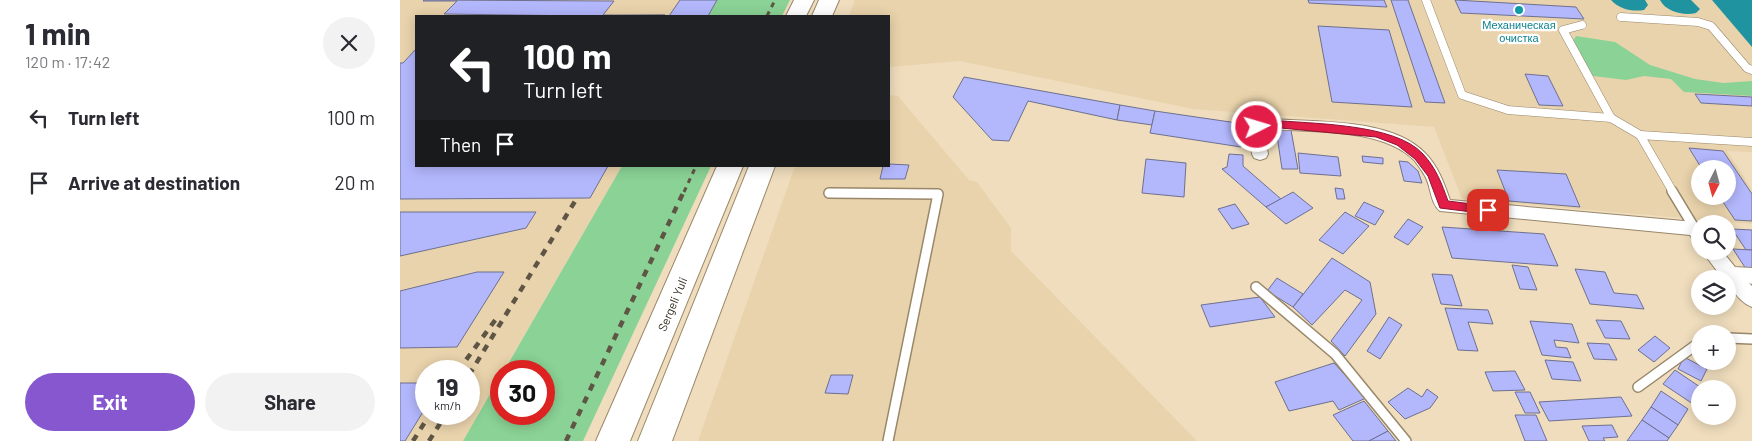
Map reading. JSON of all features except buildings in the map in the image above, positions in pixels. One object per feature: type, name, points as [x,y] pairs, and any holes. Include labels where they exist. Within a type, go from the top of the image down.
[{"type":"main road","points":[[796,15],[804,0]]},
{"type":"main road","points":[[822,15],[829,0]]},
{"type":"main road","name":"Sergeli Yuli","points":[[613,441],[730,167]]},
{"type":"main road","points":[[655,441],[762,167]]},
{"type":"street","points":[[1260,154],[1256,128],[1265,124],[1354,130],[1377,134],[1401,143],[1419,156],[1433,175],[1443,204],[1446,206],[1691,232]]},
{"type":"street","points":[[1719,260],[1728,270]]},
{"type":"street","points":[[1736,274],[1752,276]]},
{"type":"street","points":[[1736,282],[1752,299]]},
{"type":"lane","points":[[1426,0],[1462,95],[1508,110],[1611,118],[1640,135],[1752,142]]},
{"type":"lane","points":[[1621,17],[1698,22],[1711,26],[1747,68],[1752,70]]},
{"type":"lane","points":[[1582,24],[1563,30],[1611,118]]},
{"type":"lane","points":[[1640,135],[1691,221]]},
{"type":"lane","points":[[829,193],[938,194],[888,441]]},
{"type":"lane","points":[[1256,288],[1335,354],[1406,441]]},
{"type":"lane","points":[[1736,339],[1752,340]]},
{"type":"lane","points":[[1638,387],[1691,349]]},
{"type":"shaded area","points":[[400,0],[717,0],[709,15],[415,15],[415,167],[621,167],[510,360],[490,360],[490,394],[480,412],[480,360],[415,360],[415,425],[472,425],[463,441],[400,441]]},
{"type":"shaded area","points":[[855,0],[1752,0],[1752,152],[1727,151],[1733,160],[1691,160],[1691,205],[1736,205],[1736,165],[1752,190],[1752,224],[1736,223],[1736,215],[1691,215],[1691,219],[1462,199],[1434,127],[1193,109],[960,61],[890,67],[890,15],[849,15]]},
{"type":"shaded area","points":[[890,95],[898,96],[969,180],[977,182],[1011,228],[1011,251],[1197,441],[698,441],[795,167],[890,167]]},
{"type":"green space","points":[[717,0],[790,0],[782,15],[709,15]]},
{"type":"green space","points":[[1576,36],[1615,42],[1650,65],[1695,79],[1723,83],[1752,81],[1752,96],[1684,92],[1671,79],[1644,76],[1626,80],[1593,76],[1573,41]]},
{"type":"green space","points":[[621,167],[711,167],[583,441],[463,441],[472,425],[480,425],[480,411],[490,394],[490,425],[555,425],[555,360],[510,360]]},
{"type":"water","points":[[1611,0],[1645,0],[1648,5],[1644,10],[1635,11],[1622,8]]},
{"type":"water","points":[[1660,0],[1691,0],[1700,9],[1696,13],[1676,12],[1666,8]]},
{"type":"water","points":[[1712,0],[1752,0],[1752,47]]},
{"type":"railway","points":[[768,15],[775,0]]},
{"type":"railway","points":[[684,192],[696,167]]},
{"type":"railway","points":[[566,441],[684,191]]},
{"type":"railway","points":[[478,360],[577,198]]},
{"type":"railway","points":[[466,360],[496,319]]},
{"type":"railway","points":[[413,441],[423,425]]},
{"type":"railway","points":[[429,441],[439,425]]},
{"type":"place","name":"Механическая очистка","points":[[1519,10]]},
{"type":"route","points":[[1257,127],[1270,124],[1354,130],[1377,134],[1401,143],[1419,156],[1433,175],[1444,205],[1488,210]]}]
